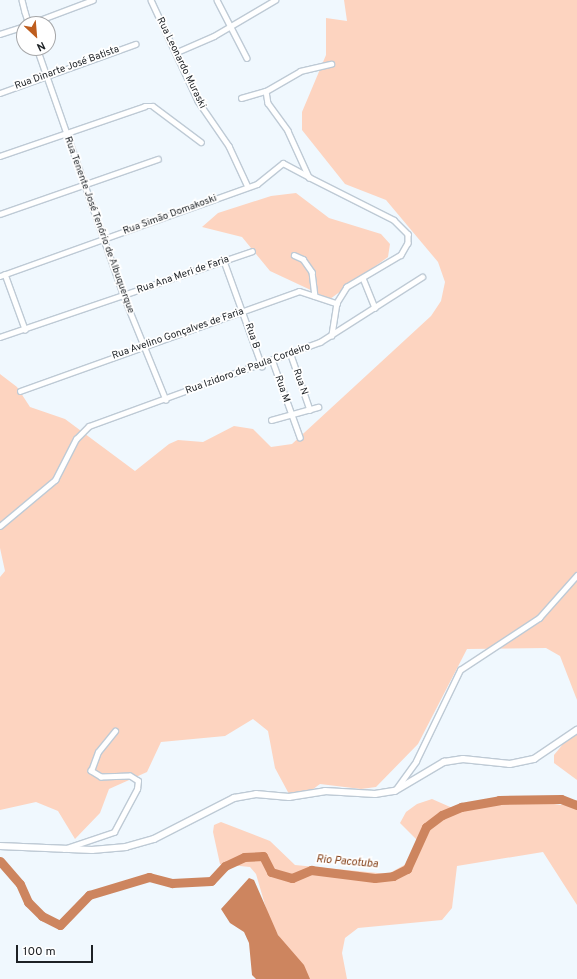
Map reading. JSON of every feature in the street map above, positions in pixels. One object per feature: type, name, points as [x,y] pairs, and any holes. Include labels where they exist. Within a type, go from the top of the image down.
[{"type":"street","points":[[22,0],[27,16]]},
{"type":"street","points":[[50,16],[93,0]]},
{"type":"street","name":"Rua Leonardo Muraski","points":[[151,0],[177,52],[198,101],[229,146],[248,187]]},
{"type":"street","points":[[217,0],[247,58]]},
{"type":"street","points":[[177,52],[214,36],[229,23],[275,0]]},
{"type":"street","points":[[0,34],[16,29]]},
{"type":"street","name":"Rua Dinarte José Batista","points":[[0,93],[135,44]]},
{"type":"street","name":"Rua Tenente José Tenório de Albuquerque","points":[[41,56],[123,294],[166,400]]},
{"type":"street","points":[[242,98],[266,91],[300,71],[331,64]]},
{"type":"street","points":[[266,91],[268,103],[288,131],[309,177],[394,220],[408,234],[408,243],[401,255],[363,278],[351,283],[337,303],[332,336]]},
{"type":"street","points":[[0,156],[66,133],[153,106],[201,142]]},
{"type":"street","points":[[0,214],[158,159]]},
{"type":"street","name":"Rua Simão Domakoski","points":[[3,275],[248,187],[283,163],[309,177]]},
{"type":"street","name":"Rua Ana Meri de Faria","points":[[0,337],[252,251]]},
{"type":"street","points":[[294,255],[302,259],[312,272],[315,296]]},
{"type":"street","name":"Rua B","points":[[224,261],[244,312],[262,366]]},
{"type":"street","points":[[3,275],[25,329]]},
{"type":"street","name":"Rua Izidoro de Paula Cordeiro","points":[[0,526],[56,480],[81,433],[106,420],[291,355],[332,336],[422,277]]},
{"type":"street","points":[[363,278],[375,308]]},
{"type":"street","name":"Rua Avelino Gonçalves de Faria","points":[[20,391],[244,312],[299,291],[337,303]]},
{"type":"street","name":"Rua N","points":[[291,355],[310,410]]},
{"type":"street","name":"Rua M","points":[[273,362],[300,437]]},
{"type":"street","points":[[272,420],[292,416],[318,407]]},
{"type":"street","points":[[395,791],[416,761],[460,670],[539,618],[577,575]]},
{"type":"street","points":[[0,846],[64,849],[126,847],[154,839],[234,798],[256,794],[289,797],[325,791],[375,794],[395,791],[444,762],[464,759],[510,764],[534,759],[577,730]]},
{"type":"street","points":[[64,849],[114,832],[138,789],[138,781],[130,776],[101,777],[91,771],[98,752],[115,731]]},
{"type":"shaded area","points":[[344,0],[577,0],[577,700],[560,656],[546,648],[467,649],[418,744],[376,787],[361,789],[320,784],[305,795],[289,794],[275,768],[268,731],[253,719],[225,736],[161,742],[147,772],[109,789],[100,813],[75,839],[58,811],[36,802],[0,810],[0,577],[5,571],[0,548],[0,374],[17,387],[30,407],[65,419],[135,471],[169,444],[178,440],[203,442],[234,426],[253,429],[271,447],[292,444],[431,316],[441,301],[445,282],[438,262],[386,200],[345,184],[302,130],[302,112],[326,55],[326,18],[347,21]]},
{"type":"shaded area","points":[[296,193],[329,218],[381,234],[390,244],[388,257],[330,299],[270,271],[242,237],[202,227],[218,213],[271,196]]},
{"type":"shaded area","points":[[577,727],[577,780],[554,763],[554,755]]},
{"type":"shaded area","points":[[517,798],[560,805],[577,800],[577,905],[543,852],[457,866],[452,908],[442,920],[358,928],[345,938],[342,953],[347,979],[306,979],[270,922],[256,874],[250,867],[220,864],[213,832],[214,825],[221,822],[270,841],[295,865],[388,874],[415,859],[418,841],[400,823],[406,812],[417,804],[432,799],[457,810]]},
{"type":"shaded area","points":[[249,878],[254,880],[278,935],[304,965],[310,979],[256,979],[252,975],[249,943],[244,932],[230,923],[221,909]]},
{"type":"waterway","name":"Rio Pacotuba","points":[[0,861],[20,884],[28,902],[42,916],[60,925],[89,895],[149,877],[172,883],[211,881],[225,866],[244,857],[263,856],[271,872],[292,878],[311,870],[375,878],[393,876],[407,869],[426,827],[442,815],[461,807],[499,800],[561,799],[577,805]]}]
